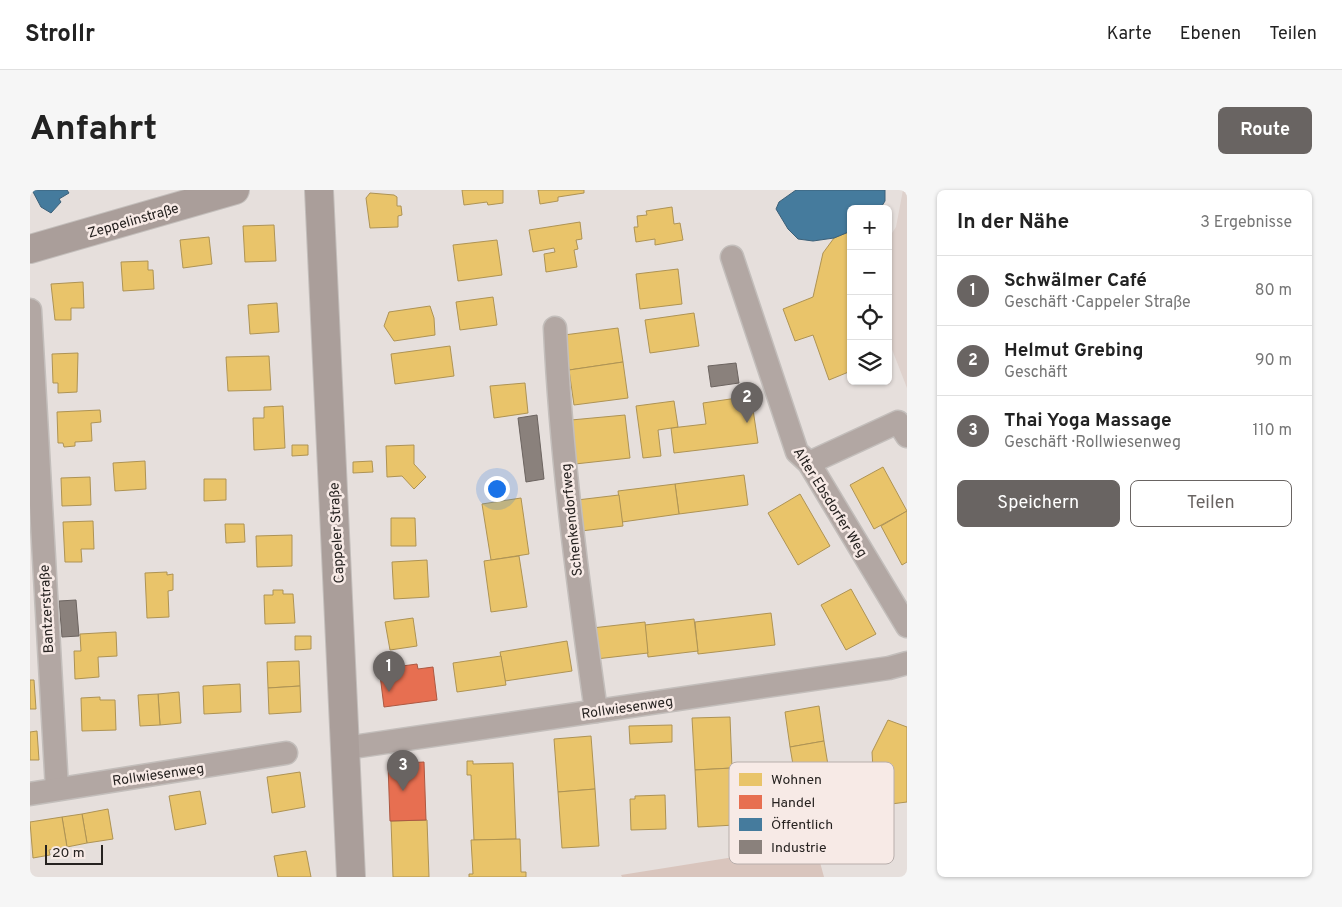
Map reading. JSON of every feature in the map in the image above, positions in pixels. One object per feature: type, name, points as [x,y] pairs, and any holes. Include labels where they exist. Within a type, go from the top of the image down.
[{"type":"main road","name":"Zeppelinstraße","points":[[30,249],[235,190]]},
{"type":"main road","name":"Cappeler Straße","points":[[320,190],[351,877]]},
{"type":"street","name":"Alter Ebsdorfer Weg","points":[[732,257],[798,452],[809,463],[907,626]]},
{"type":"street","name":"Bantzerstraße","points":[[30,310],[36,529],[57,789]]},
{"type":"street","name":"Schenkendorfweg","points":[[555,328],[559,410],[576,566],[596,711]]},
{"type":"street","points":[[809,463],[898,422],[907,436]]},
{"type":"street","name":"Rollwiesenweg","points":[[346,748],[890,668],[907,663]]},
{"type":"street","name":"Rollwiesenweg","points":[[30,794],[286,753]]},
{"type":"shaded area","points":[[903,190],[907,190],[907,388],[892,349],[892,233],[896,227]]},
{"type":"shaded area","points":[[729,858],[729,864],[820,864],[824,877],[622,877],[621,875]]},
{"type":"building: Wohnen","points":[[462,190],[503,190],[503,203],[488,205],[487,202],[464,205]]},
{"type":"building: Wohnen","points":[[538,190],[584,190],[584,193],[558,197],[558,201],[540,204]]},
{"type":"building: Wohnen","points":[[370,193],[394,195],[397,197],[397,206],[401,206],[402,215],[398,216],[398,227],[370,228],[366,198]]},
{"type":"building: Wohnen","points":[[672,207],[674,224],[680,223],[683,240],[655,245],[655,239],[636,242],[634,227],[638,227],[637,216],[647,215],[646,211]]},
{"type":"building: Wohnen","points":[[580,222],[582,239],[576,240],[578,249],[574,250],[577,267],[546,272],[544,254],[555,252],[554,248],[533,252],[529,230]]},
{"type":"building: Wohnen","points":[[274,225],[276,261],[245,262],[243,226]]},
{"type":"building: Wohnen","points":[[847,233],[847,373],[829,380],[813,335],[795,341],[783,309],[813,297],[823,253],[834,238]]},
{"type":"building: Wohnen","points":[[209,237],[212,264],[183,268],[180,240]]},
{"type":"building: Wohnen","points":[[497,240],[502,275],[458,281],[453,245]]},
{"type":"building: Wohnen","points":[[148,261],[148,270],[153,270],[154,289],[123,291],[121,262]]},
{"type":"building: Wohnen","points":[[678,269],[682,304],[640,309],[636,274]]},
{"type":"building: Wohnen","points":[[83,282],[84,308],[71,308],[71,320],[55,320],[51,284]]},
{"type":"building: Wohnen","points":[[493,297],[497,325],[460,330],[456,302]]},
{"type":"building: Wohnen","points":[[277,303],[279,332],[250,334],[248,305]]},
{"type":"building: Wohnen","points":[[430,306],[434,318],[435,335],[394,341],[384,326],[389,312]]},
{"type":"building: Wohnen","points":[[694,313],[699,346],[650,353],[645,320]]},
{"type":"building: Wohnen","points":[[618,328],[623,362],[569,370],[564,335]]},
{"type":"building: Wohnen","points":[[450,346],[454,376],[395,384],[391,354]]},
{"type":"building: Wohnen","points":[[78,353],[77,392],[58,393],[58,383],[53,383],[52,354]]},
{"type":"building: Wohnen","points":[[269,356],[271,390],[228,391],[226,357]]},
{"type":"building: Wohnen","points":[[623,362],[628,398],[574,405],[569,370]]},
{"type":"building: Wohnen","points":[[525,383],[528,413],[494,418],[490,386]]},
{"type":"building: Wohnen","points":[[751,396],[758,443],[674,453],[671,428],[706,424],[703,403]]},
{"type":"building: Wohnen","points":[[674,401],[678,427],[658,430],[661,456],[643,458],[636,406]]},
{"type":"building: Wohnen","points":[[283,406],[285,448],[254,450],[253,418],[264,418],[264,407]]},
{"type":"building: Wohnen","points":[[100,410],[101,422],[91,423],[92,441],[75,442],[75,446],[64,447],[63,443],[58,443],[57,412]]},
{"type":"building: Wohnen","points":[[625,415],[630,458],[575,464],[571,420]]},
{"type":"building: Wohnen","points":[[292,445],[308,445],[308,455],[292,456]]},
{"type":"building: Wohnen","points":[[414,445],[414,464],[426,477],[414,489],[402,476],[387,477],[386,446]]},
{"type":"building: Wohnen","points":[[145,461],[146,489],[115,491],[113,463]]},
{"type":"building: Wohnen","points":[[372,461],[373,472],[353,473],[353,462]]},
{"type":"building: Wohnen","points":[[883,467],[907,511],[874,529],[850,485]]},
{"type":"building: Wohnen","points":[[744,475],[748,505],[679,514],[675,484]]},
{"type":"building: Wohnen","points":[[90,477],[91,505],[62,506],[61,478]]},
{"type":"building: Wohnen","points":[[204,479],[226,479],[226,500],[204,501]]},
{"type":"building: Wohnen","points":[[675,484],[679,514],[622,522],[618,491]]},
{"type":"building: Wohnen","points":[[800,494],[830,546],[798,565],[768,513]]},
{"type":"building: Wohnen","points":[[619,495],[623,526],[581,531],[577,500]]},
{"type":"building: Wohnen","points":[[521,498],[529,554],[491,560],[482,504]]},
{"type":"building: Wohnen","points":[[907,511],[907,562],[902,565],[881,526]]},
{"type":"building: Wohnen","points":[[391,518],[415,518],[416,546],[391,546]]},
{"type":"building: Wohnen","points":[[93,521],[94,549],[81,549],[82,562],[65,562],[63,522]]},
{"type":"building: Wohnen","points":[[225,524],[244,524],[245,542],[226,543]]},
{"type":"building: Wohnen","points":[[292,535],[292,566],[257,567],[256,536]]},
{"type":"building: Wohnen","points":[[519,556],[527,607],[491,612],[484,561]]},
{"type":"building: Wohnen","points":[[427,560],[429,597],[394,599],[392,562]]},
{"type":"building: Wohnen","points":[[167,572],[167,575],[173,574],[173,590],[168,591],[169,617],[147,618],[145,573]]},
{"type":"building: Wohnen","points":[[851,589],[876,634],[846,650],[821,605]]},
{"type":"building: Wohnen","points":[[273,590],[283,590],[283,594],[293,594],[295,623],[265,624],[264,595],[273,595]]},
{"type":"building: Wohnen","points":[[771,613],[775,645],[698,654],[695,622]]},
{"type":"building: Wohnen","points":[[413,618],[417,646],[390,650],[385,622]]},
{"type":"building: Wohnen","points":[[694,619],[698,651],[648,657],[645,625]]},
{"type":"building: Wohnen","points":[[645,622],[648,653],[596,659],[592,628]]},
{"type":"building: Wohnen","points":[[116,632],[117,656],[98,657],[99,677],[75,679],[74,651],[81,651],[80,634]]},
{"type":"building: Wohnen","points":[[295,636],[311,636],[311,649],[295,650]]},
{"type":"building: Wohnen","points":[[567,641],[572,671],[505,681],[500,652]]},
{"type":"building: Wohnen","points":[[501,656],[506,685],[457,692],[453,663]]},
{"type":"building: Wohnen","points":[[299,661],[300,686],[268,688],[267,662]]},
{"type":"building: Wohnen","points":[[30,680],[34,680],[36,709],[30,709]]},
{"type":"building: Wohnen","points":[[240,684],[241,712],[204,714],[203,686]]},
{"type":"building: Wohnen","points":[[300,686],[301,712],[269,714],[268,688]]},
{"type":"building: Wohnen","points":[[179,692],[181,723],[160,725],[158,694]]},
{"type":"building: Wohnen","points":[[158,694],[160,725],[140,726],[138,695]]},
{"type":"building: Wohnen","points":[[100,697],[100,700],[115,700],[116,730],[82,731],[81,698]]},
{"type":"building: Wohnen","points":[[819,706],[824,741],[790,747],[785,712]]},
{"type":"building: Wohnen","points":[[730,717],[732,762],[729,762],[729,768],[695,770],[692,718]]},
{"type":"building: Wohnen","points":[[888,720],[907,727],[907,802],[894,804],[894,762],[873,762],[872,752]]},
{"type":"building: Wohnen","points":[[672,725],[672,742],[630,744],[629,726]]},
{"type":"building: Wohnen","points":[[37,731],[39,760],[30,760],[30,732]]},
{"type":"building: Wohnen","points":[[591,736],[595,789],[558,792],[554,739]]},
{"type":"building: Wohnen","points":[[824,741],[828,762],[793,762],[790,747]]},
{"type":"building: Wohnen","points":[[467,761],[473,761],[473,764],[513,763],[516,839],[474,840],[471,775],[467,775]]},
{"type":"building: Wohnen","points":[[729,768],[729,825],[698,827],[695,770]]},
{"type":"building: Wohnen","points":[[300,772],[305,807],[272,813],[267,777]]},
{"type":"building: Wohnen","points":[[595,789],[599,846],[562,848],[558,792]]},
{"type":"building: Wohnen","points":[[200,791],[206,824],[175,830],[169,796]]},
{"type":"building: Wohnen","points":[[665,795],[666,829],[631,830],[630,799],[635,799],[635,796]]},
{"type":"building: Wohnen","points":[[108,809],[113,839],[87,843],[82,814]]},
{"type":"building: Wohnen","points":[[82,814],[87,843],[67,847],[62,817]]},
{"type":"building: Wohnen","points":[[62,817],[67,847],[49,850],[50,855],[33,858],[30,822]]},
{"type":"building: Wohnen","points":[[427,820],[429,877],[393,877],[391,821]]},
{"type":"building: Wohnen","points":[[520,839],[521,872],[526,872],[526,877],[469,877],[469,874],[473,874],[471,840]]},
{"type":"building: Wohnen","points":[[306,851],[311,877],[278,877],[274,856]]},
{"type":"building: Handel","points":[[417,664],[418,669],[433,667],[437,700],[384,707],[380,675],[396,673],[395,667]]},
{"type":"building: Handel","points":[[424,762],[426,820],[390,821],[388,764]]},
{"type":"building: Öffentlich","points":[[32,190],[67,190],[69,193],[59,199],[61,202],[51,213],[41,207]]},
{"type":"building: Öffentlich","points":[[796,190],[885,190],[885,201],[882,205],[847,205],[847,233],[834,238],[813,241],[798,239],[788,229],[776,209],[779,202]]},
{"type":"building: Industrie","points":[[736,363],[739,383],[711,387],[708,366]]},
{"type":"building: Industrie","points":[[537,415],[544,479],[526,482],[518,418]]},
{"type":"building: Industrie","points":[[76,600],[79,636],[62,637],[59,601]]},
{"type":"place","name":"Helmut Grebing","points":[[747,423]]},
{"type":"place","name":"Schwälmer Café","points":[[389,692]]},
{"type":"place","name":"Thai Yoga Massage","points":[[403,791]]}]
